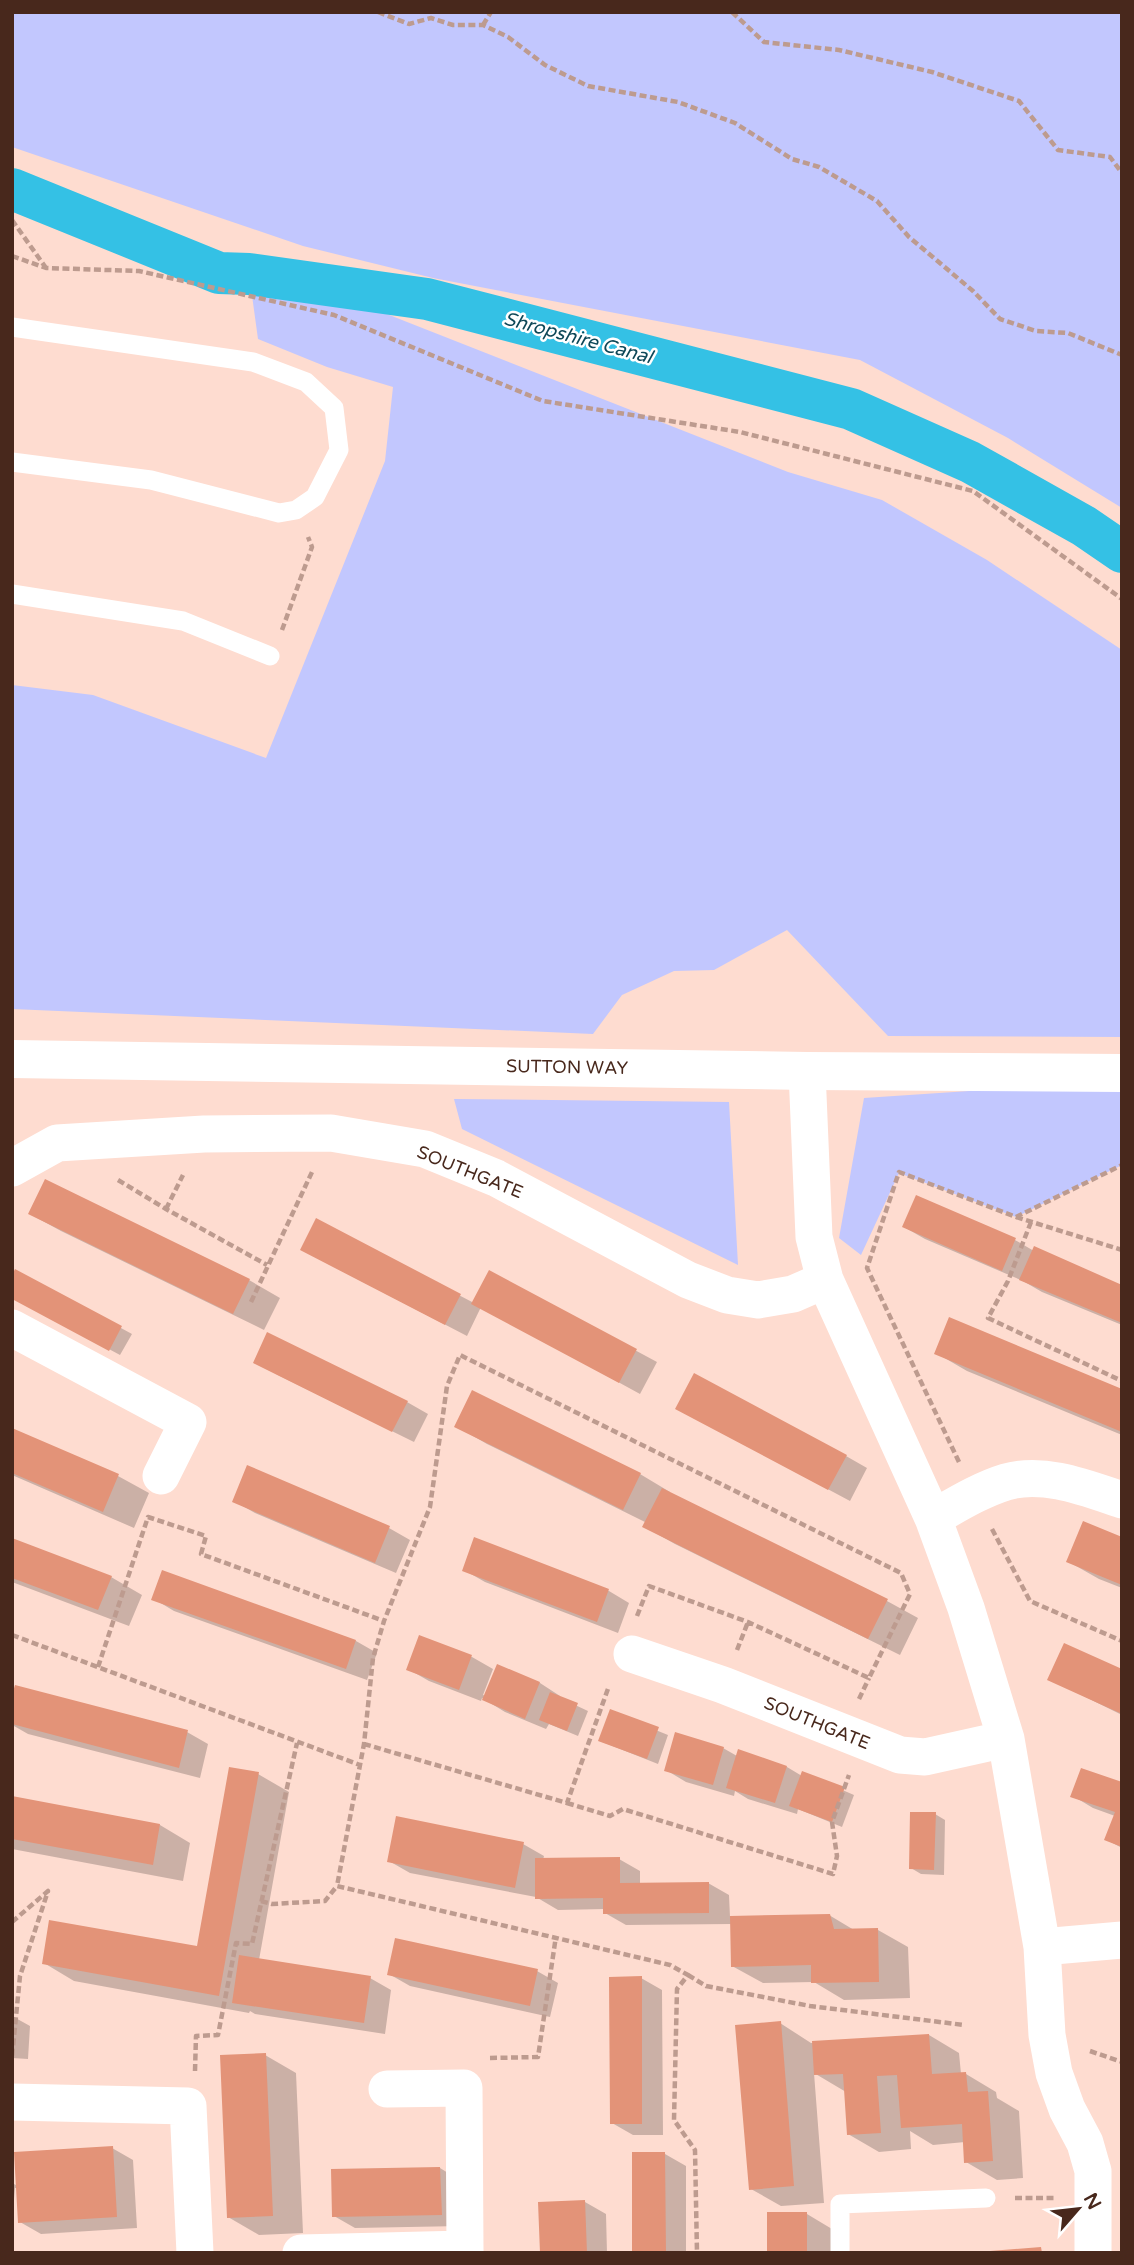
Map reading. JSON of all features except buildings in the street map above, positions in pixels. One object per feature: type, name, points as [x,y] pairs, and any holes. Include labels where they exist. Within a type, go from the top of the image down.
[{"type":"street","name":"SUTTON WAY","points":[[12,1059],[1122,1073]]},
{"type":"street","points":[[807,1071],[814,1237],[825,1280],[933,1518],[966,1608],[1006,1739],[1042,1947],[1047,2035],[1054,2073],[1067,2109],[1085,2143],[1093,2171],[1093,2253]]},
{"type":"street","name":"SOUTHGATE","points":[[12,1168],[58,1143],[204,1133],[331,1133],[425,1149],[496,1178],[688,1280],[727,1294],[758,1300],[793,1294],[825,1280]]},
{"type":"street","points":[[12,1328],[188,1422],[161,1476]]},
{"type":"street","points":[[933,1518],[1007,1482],[1042,1479],[1074,1484],[1122,1500]]},
{"type":"street","name":"SOUTHGATE","points":[[626,1652],[723,1685],[900,1755],[925,1757],[1006,1739]]},
{"type":"street","points":[[1042,1947],[1122,1940]]},
{"type":"street","points":[[301,2253],[465,2251],[464,2088],[387,2089]]},
{"type":"street","points":[[12,2102],[188,2106],[195,2253]]},
{"type":"lane","points":[[12,327],[253,362],[306,382],[334,408],[339,450],[315,497],[296,510],[279,513],[151,480],[12,462]]},
{"type":"lane","points":[[12,594],[183,621],[270,656]]},
{"type":"lane","points":[[840,2253],[840,2204],[986,2198]]},
{"type":"path","points":[[378,12],[409,24],[431,18],[453,25],[483,25],[508,37],[545,65],[587,86],[678,102],[734,123],[792,159],[818,167],[877,201],[909,237],[973,291],[1000,319],[1036,331],[1068,332],[1122,355]]},
{"type":"path","points":[[483,25],[491,12]]},
{"type":"path","points":[[732,12],[764,42],[839,50],[932,72],[1019,101],[1058,150],[1110,157],[1122,173]]},
{"type":"path","points":[[12,220],[46,268]]},
{"type":"path","points":[[12,256],[46,268],[139,271],[334,315],[543,401],[740,432],[972,491],[1122,599]]},
{"type":"path","points":[[281,632],[312,547]]},
{"type":"path","points":[[251,1302],[331,1133]]},
{"type":"path","points":[[1016,1217],[1122,1165]]},
{"type":"path","points":[[1122,1250],[1016,1217],[899,1172],[867,1268],[975,1496],[1030,1601],[1122,1641]]},
{"type":"path","points":[[111,1176],[267,1265]]},
{"type":"path","points":[[1031,1222],[1008,1281],[988,1318],[1122,1381]]},
{"type":"path","points":[[261,1900],[272,1904],[325,1901],[337,1886],[364,1744],[373,1658],[384,1621],[430,1507],[447,1386],[460,1355],[901,1573],[910,1594],[869,1678],[748,1622],[649,1586],[567,1803]]},
{"type":"path","points":[[98,1667],[148,1517],[206,1536],[201,1554],[384,1621]]},
{"type":"path","points":[[12,1635],[360,1765]]},
{"type":"path","points":[[364,1744],[610,1816],[623,1809],[833,1874],[837,1856],[832,1822],[862,1741]]},
{"type":"path","points":[[188,2106],[196,2062],[196,2036],[218,2035],[236,1943],[252,1944],[297,1743]]},
{"type":"path","points":[[337,1886],[670,1965],[706,1986],[810,2006],[964,2025]]},
{"type":"path","points":[[12,1922],[48,1891],[19,1976],[12,2057]]},
{"type":"path","points":[[464,2088],[470,2058],[538,2057],[556,1936]]},
{"type":"path","points":[[688,1975],[677,1989],[674,2120],[695,2150],[697,2253]]},
{"type":"path","points":[[986,2198],[1091,2197]]},
{"type":"shaded area","points":[[12,12],[1122,12],[1122,508],[1008,438],[860,360],[433,278],[303,246],[12,147]]},
{"type":"shaded area","points":[[247,259],[788,472],[882,500],[987,560],[1122,650],[1122,1037],[888,1036],[787,930],[714,970],[674,971],[622,995],[593,1034],[12,1009],[12,685],[93,695],[266,758],[385,461],[393,387],[327,367],[258,339]]},
{"type":"shaded area","points":[[1029,1087],[1122,1090],[1122,1165],[1016,1217],[899,1173],[861,1255],[839,1238],[864,1098]]},
{"type":"shaded area","points":[[454,1099],[729,1102],[738,1265],[462,1129]]},
{"type":"waterway","name":"Shropshire Canal","points":[[12,189],[219,273],[249,274],[427,299],[851,409],[970,462],[1084,526],[1122,552]]}]
